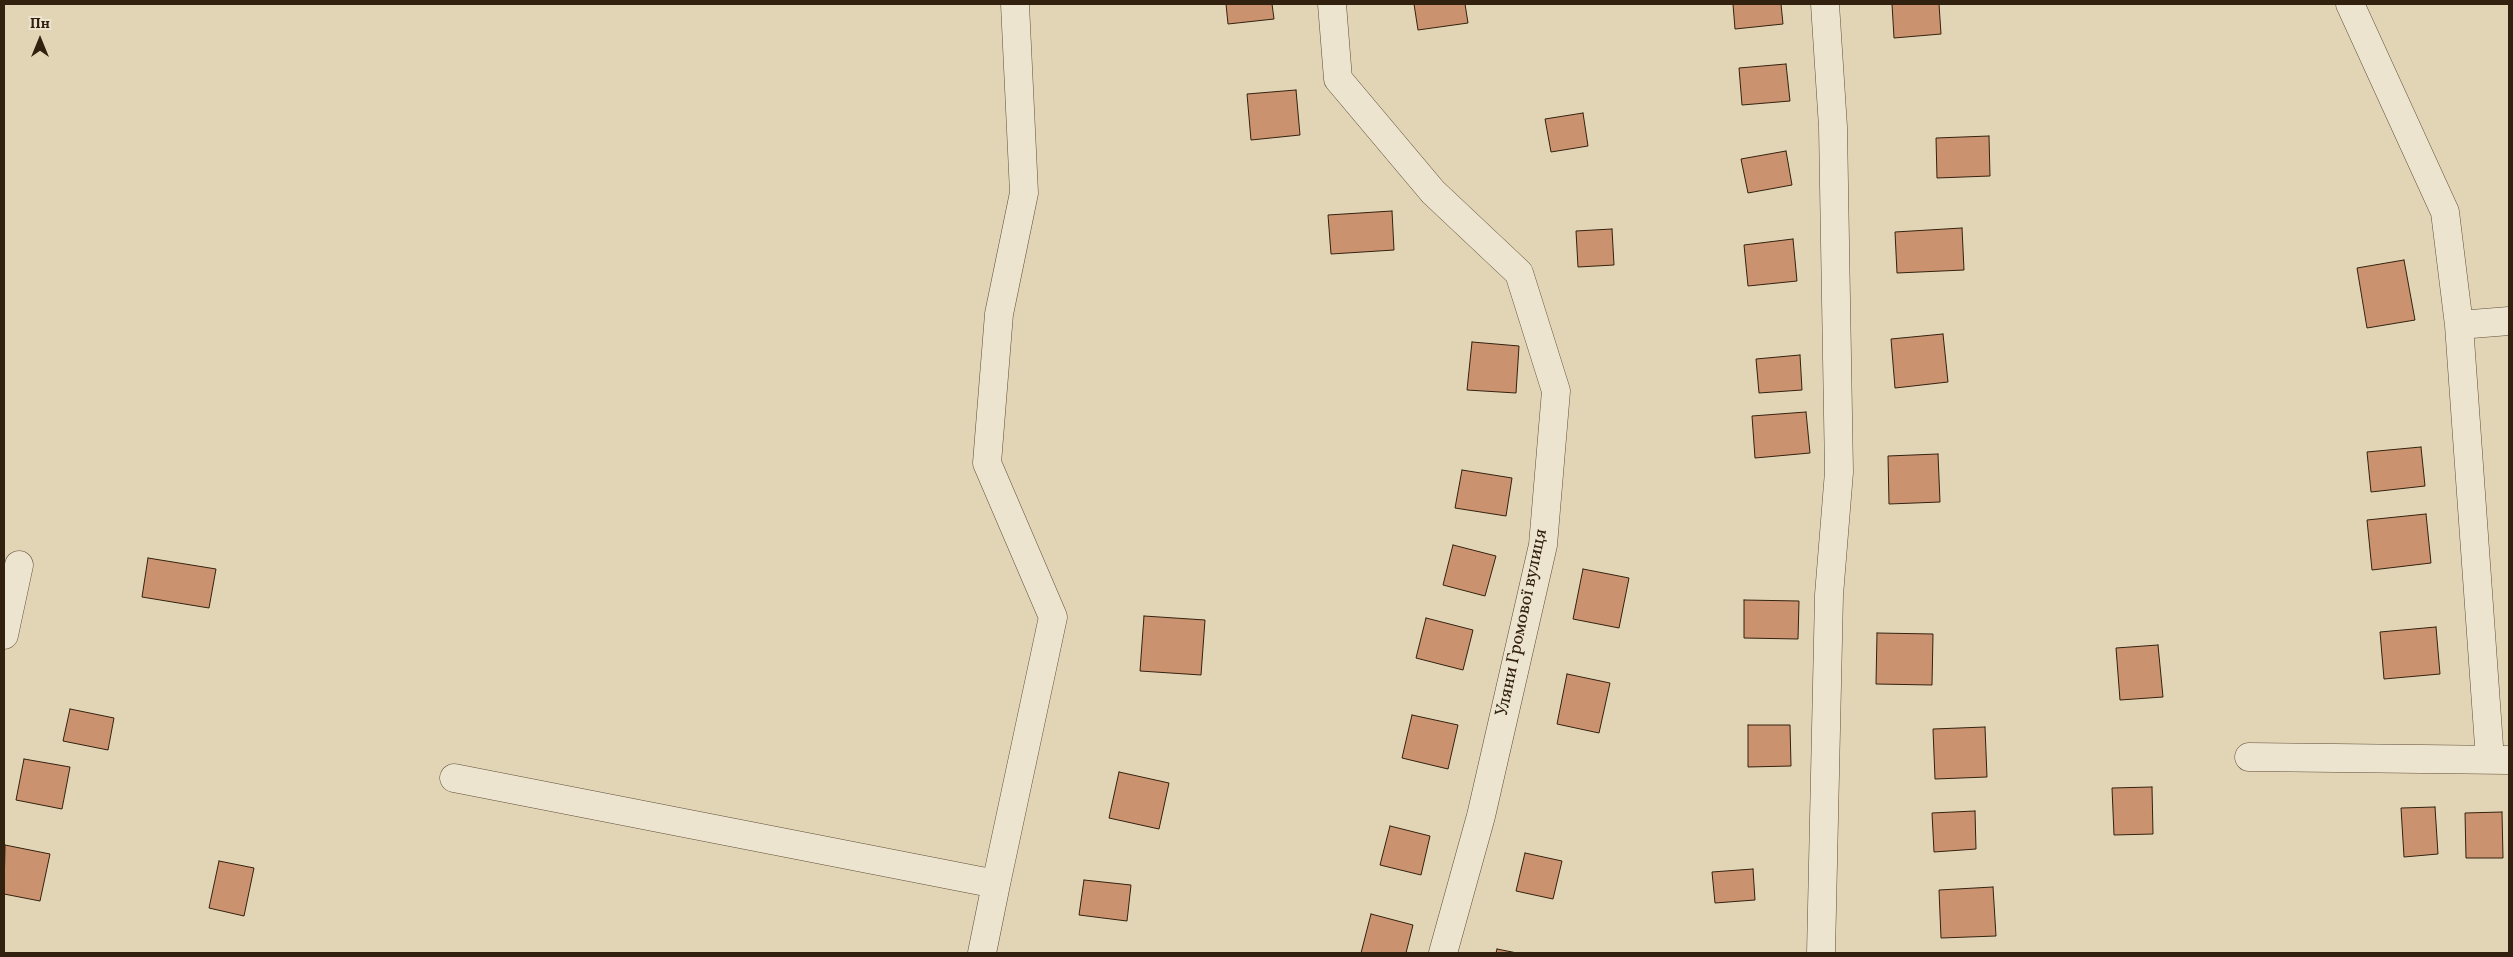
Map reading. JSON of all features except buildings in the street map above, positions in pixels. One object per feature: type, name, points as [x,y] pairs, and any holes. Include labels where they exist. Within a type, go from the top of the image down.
[{"type":"street","points":[[982,953],[1053,617],[987,463],[999,314],[1024,193],[1015,4]]},
{"type":"street","name":"Уляни Громової вулиця","points":[[1332,4],[1338,79],[1433,192],[1519,273],[1556,391],[1543,545],[1480,816],[1443,953]]},
{"type":"street","points":[[1821,953],[1828,596],[1839,472],[1833,127],[1825,4]]},
{"type":"street","points":[[2249,757],[2500,760],[2459,324],[2445,212],[2350,4]]},
{"type":"street","points":[[2459,324],[2509,321]]},
{"type":"street","points":[[4,635],[19,565]]},
{"type":"street","points":[[454,778],[996,884]]}]
